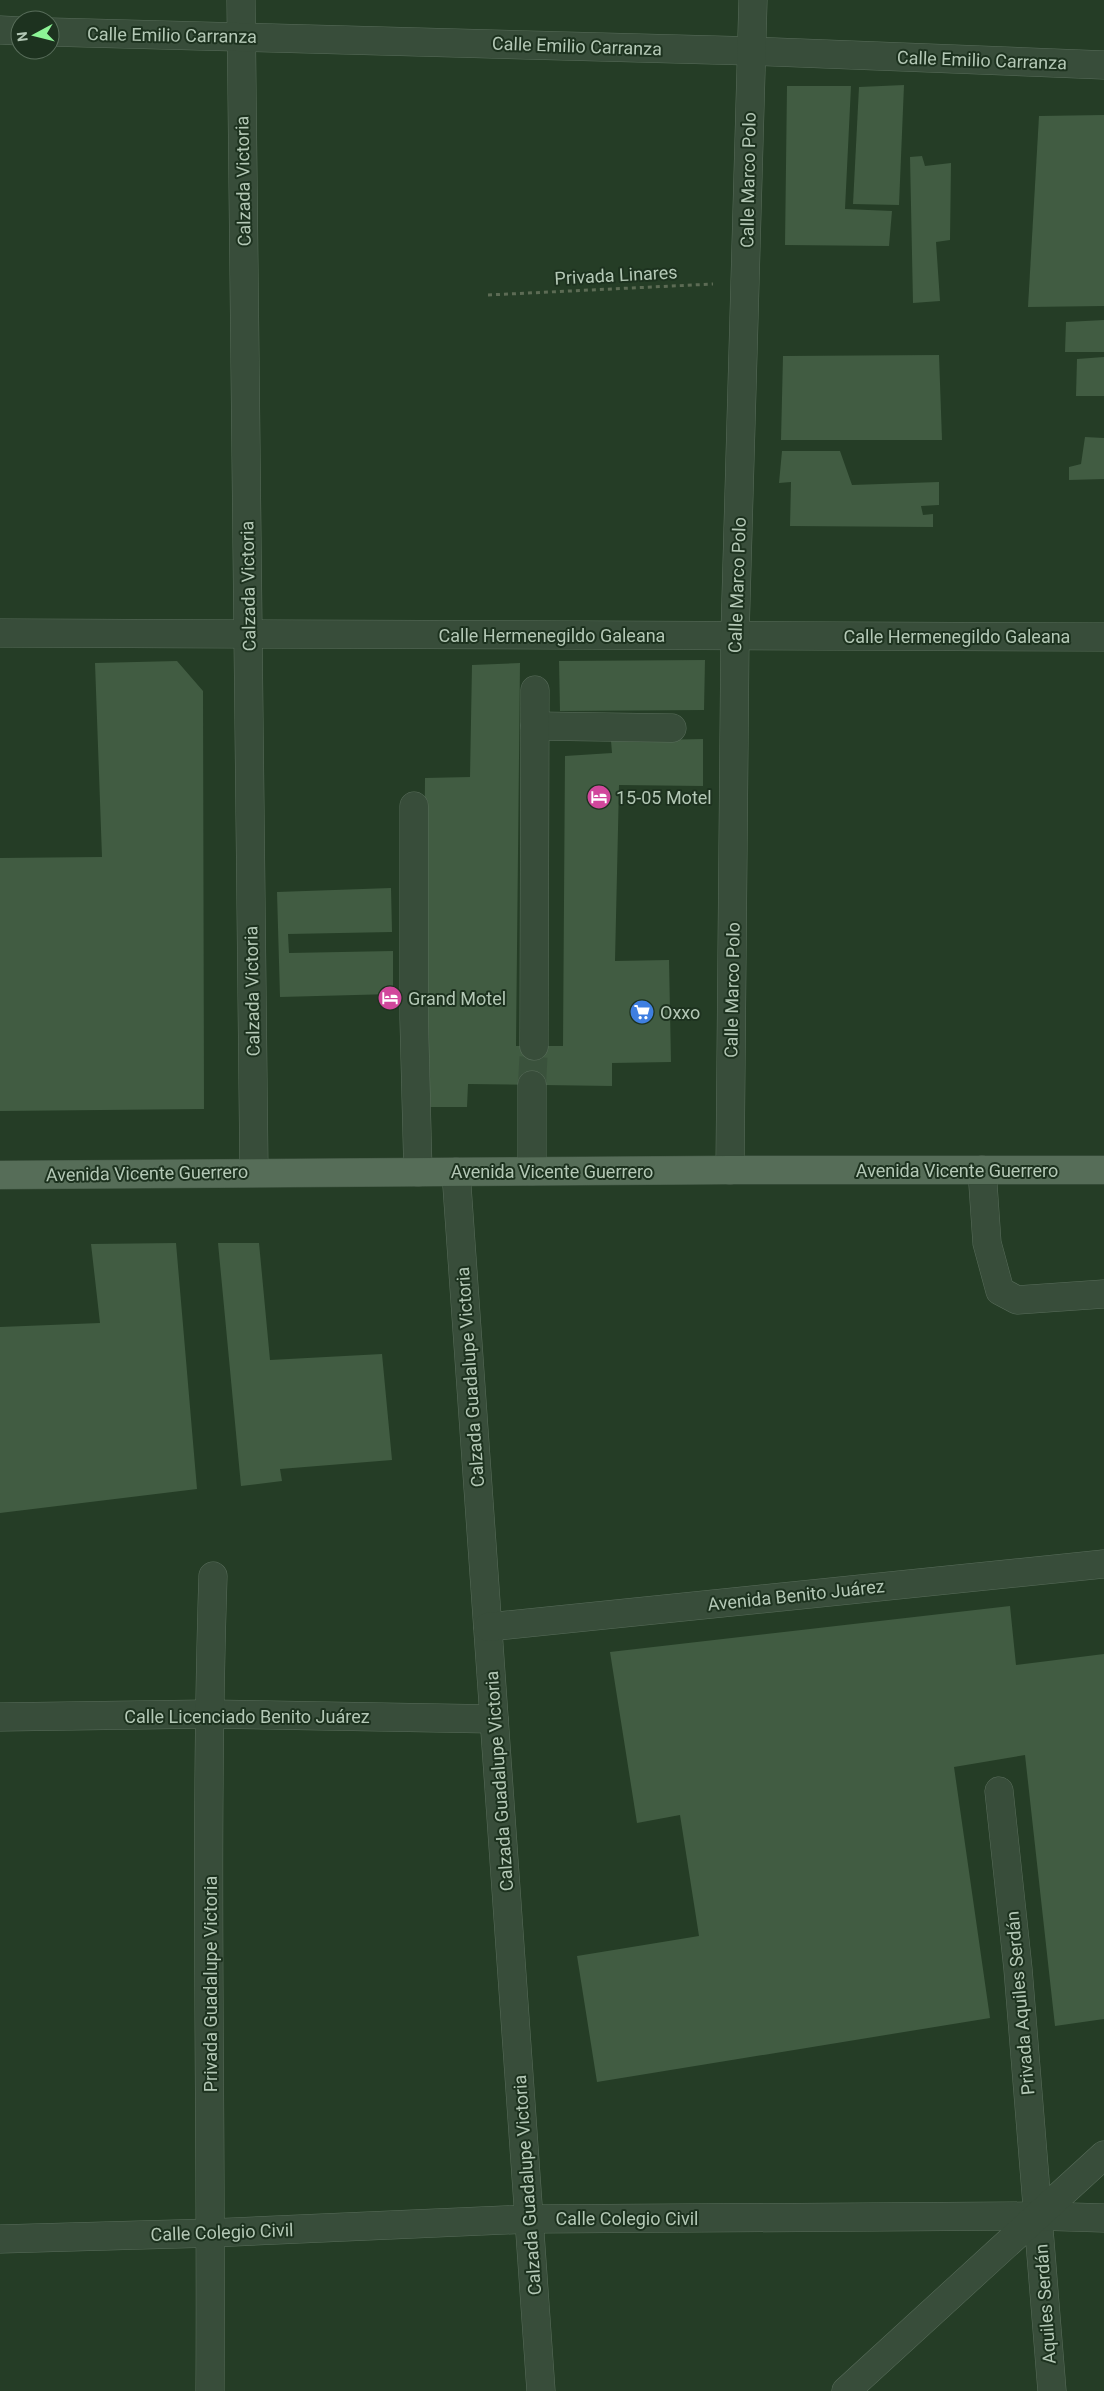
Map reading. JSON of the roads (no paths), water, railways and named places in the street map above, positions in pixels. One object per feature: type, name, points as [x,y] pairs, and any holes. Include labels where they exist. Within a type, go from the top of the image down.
[{"type":"main road","name":"Avenida Vicente Guerrero","points":[[0,1175],[254,1172],[1104,1170]]},
{"type":"street","name":"Calzada Victoria","points":[[241,0],[254,1172]]},
{"type":"street","name":"Calle Marco Polo","points":[[730,1170],[735,635],[753,0]]},
{"type":"street","name":"Calle Emilio Carranza","points":[[60,32],[751,51],[1104,65]]},
{"type":"street","name":"Calle Hermenegildo Galeana","points":[[0,633],[1104,637]]},
{"type":"street","points":[[534,1046],[536,690]]},
{"type":"street","points":[[535,726],[672,728]]},
{"type":"street","points":[[414,806],[414,1018],[418,1172]]},
{"type":"street","points":[[532,1085],[532,1171]]},
{"type":"street","points":[[982,1170],[987,1243],[1000,1292],[1017,1300],[1104,1294]]},
{"type":"street","name":"Calzada Guadalupe Victoria","points":[[456,1172],[541,2391]]},
{"type":"street","name":"Avenida Benito Juárez","points":[[488,1627],[1104,1564]]},
{"type":"street","name":"Privada Guadalupe Victoria","points":[[210,2391],[208,1714],[213,1576]]},
{"type":"street","name":"Calle Licenciado Benito Juárez","points":[[0,1717],[208,1714],[494,1719]]},
{"type":"street","name":"Privada Aquiles Serdán","points":[[999,1790],[1018,1969],[1038,2216]]},
{"type":"street","points":[[846,2391],[1104,2155]]},
{"type":"street","name":"Calle Colegio Civil","points":[[0,2239],[211,2233],[529,2219],[1038,2216],[1104,2218]]},
{"type":"street","name":"Aquiles Serdán","points":[[1038,2216],[1052,2391]]},
{"type":"tunnel","points":[[532,1085],[534,1046]]},
{"type":"place","name":"15-05 Motel","points":[[599,797]]},
{"type":"place","name":"Grand Motel","points":[[390,998]]},
{"type":"place","name":"Oxxo","points":[[642,1012]]}]
